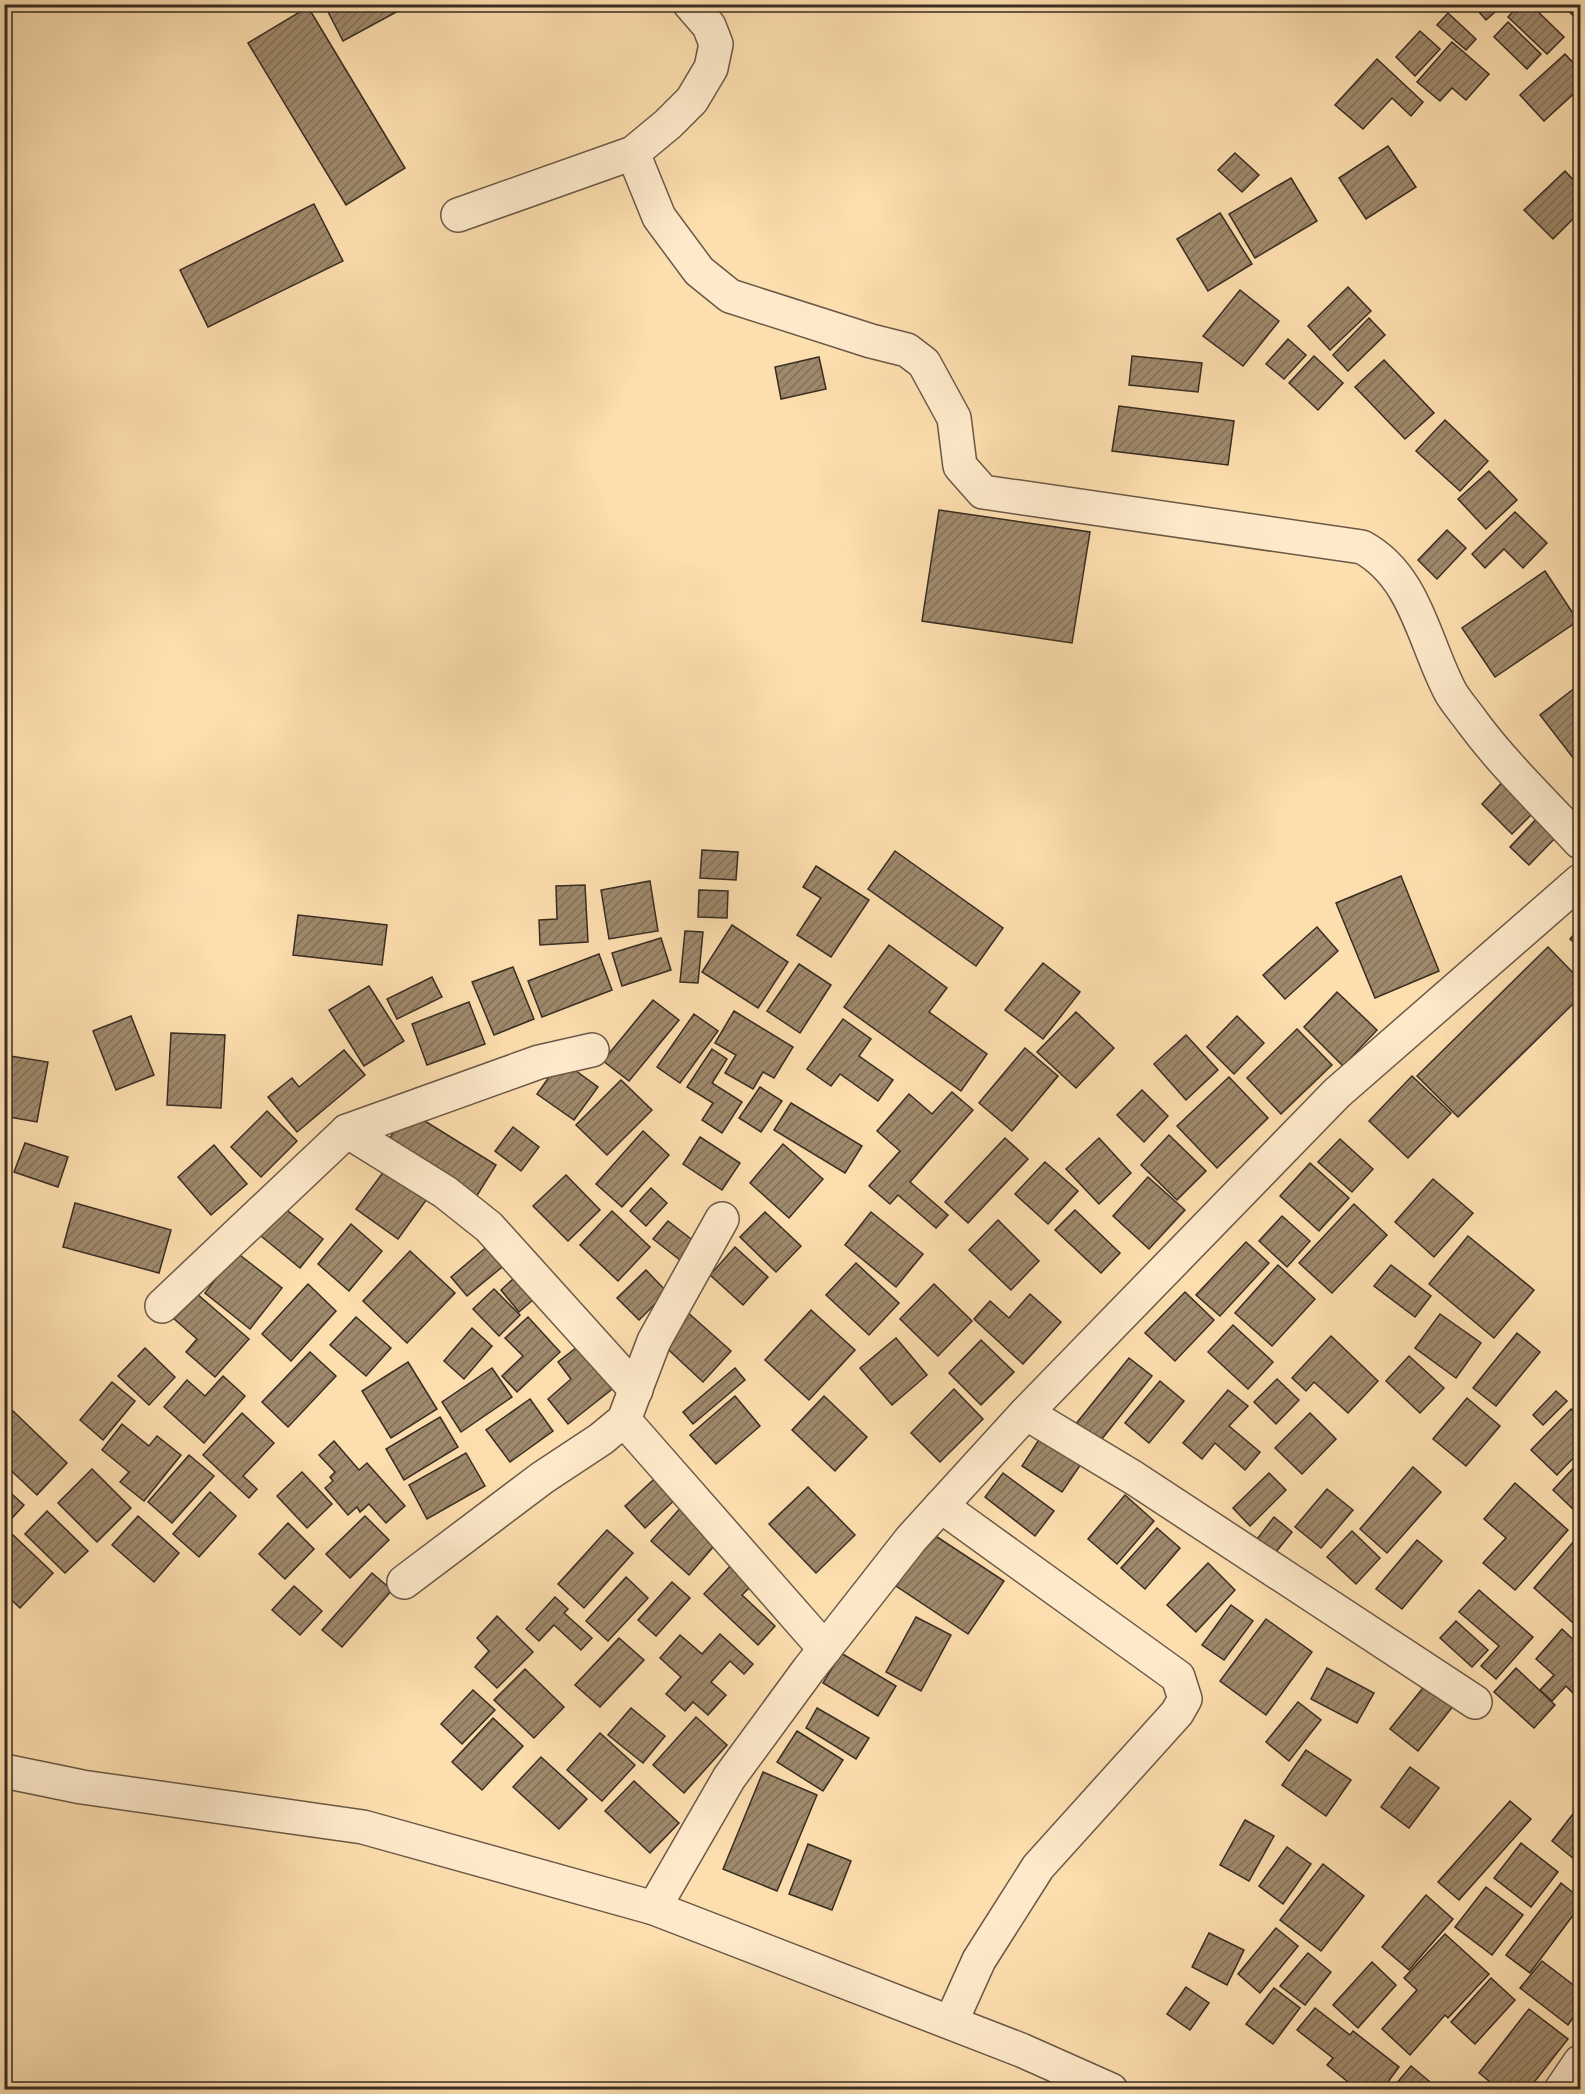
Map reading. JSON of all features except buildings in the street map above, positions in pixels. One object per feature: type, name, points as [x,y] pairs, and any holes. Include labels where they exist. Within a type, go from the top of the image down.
[{"type":"street","points":[[458,215],[633,153],[692,100],[711,68],[716,44],[709,26],[690,4]]},
{"type":"street","points":[[633,153],[659,217],[699,271],[730,296],[871,341],[907,350],[924,363],[954,417],[960,466],[983,492],[1362,547],[1378,556],[1390,569],[1421,618],[1451,693],[1492,749],[1581,842]]},
{"type":"street","points":[[654,1908],[729,1778],[911,1539],[1026,1413],[1336,1093],[1581,881]]},
{"type":"street","points":[[162,1306],[347,1131],[539,1062],[592,1050]]},
{"type":"street","points":[[347,1131],[445,1192],[489,1227],[636,1390]]},
{"type":"street","points":[[404,1582],[542,1478],[602,1439],[624,1420],[654,1341],[722,1219]]},
{"type":"street","points":[[1026,1413],[1134,1478],[1475,1702]]},
{"type":"street","points":[[624,1420],[825,1649]]},
{"type":"street","points":[[941,1506],[1178,1677],[1185,1699],[1177,1713],[1038,1868],[979,1960],[951,2022]]},
{"type":"street","points":[[4,1771],[82,1786],[363,1827],[654,1908],[951,2022],[1111,2090]]},
{"type":"street","points":[[1561,2090],[1581,2062]]}]
